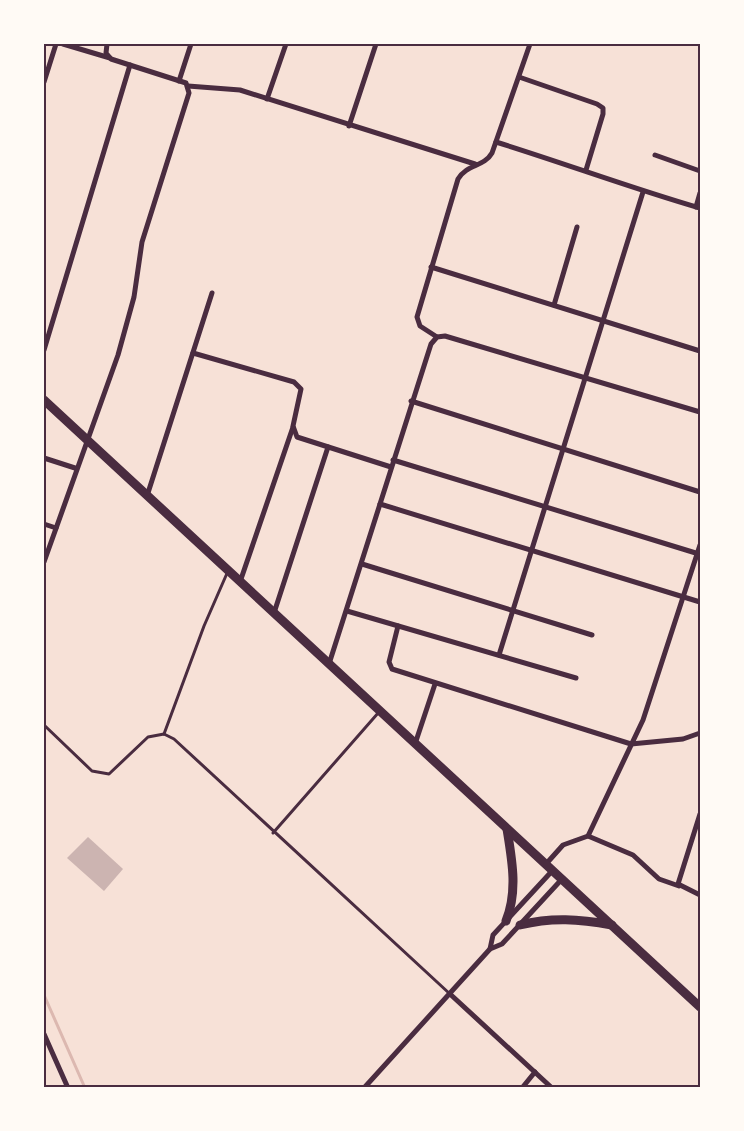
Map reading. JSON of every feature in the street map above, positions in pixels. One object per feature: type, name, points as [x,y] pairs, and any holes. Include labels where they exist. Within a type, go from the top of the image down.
[{"type":"main road","points":[[44,400],[700,1007]]},
{"type":"main road","points":[[506,921],[513,903],[514,884],[507,829]]},
{"type":"main road","points":[[520,925],[541,920],[570,918],[612,925]]},
{"type":"street","points":[[44,82],[56,44]]},
{"type":"street","points":[[63,44],[188,86],[228,88],[477,164]]},
{"type":"street","points":[[107,44],[106,52],[111,59]]},
{"type":"street","points":[[178,81],[190,44]]},
{"type":"street","points":[[267,99],[286,44]]},
{"type":"street","points":[[349,126],[376,44]]},
{"type":"street","points":[[530,44],[489,158],[464,170],[458,179],[417,317],[420,326],[436,337],[445,336],[700,412]]},
{"type":"street","points":[[44,350],[130,65]]},
{"type":"street","points":[[519,77],[603,108],[586,170]]},
{"type":"street","points":[[44,562],[75,468],[87,441],[123,337],[134,297],[142,242],[185,112],[188,86]]},
{"type":"street","points":[[496,142],[586,170],[643,192],[698,207],[700,193]]},
{"type":"street","points":[[655,155],[700,171]]},
{"type":"street","points":[[499,656],[643,192]]},
{"type":"street","points":[[554,305],[578,226]]},
{"type":"street","points":[[431,267],[700,351]]},
{"type":"street","points":[[147,496],[212,293]]},
{"type":"street","points":[[329,664],[411,401],[431,344],[436,337]]},
{"type":"street","points":[[193,353],[298,384],[301,392],[293,426],[240,582]]},
{"type":"street","points":[[411,401],[700,492]]},
{"type":"street","points":[[293,426],[297,437],[391,467]]},
{"type":"street","points":[[274,613],[328,447]]},
{"type":"street","points":[[44,458],[75,468]]},
{"type":"street","points":[[393,460],[699,554]]},
{"type":"street","points":[[380,504],[700,602]]},
{"type":"street","points":[[44,524],[56,528]]},
{"type":"street","points":[[588,837],[643,720],[699,554],[700,545]]},
{"type":"street","points":[[362,564],[592,635]]},
{"type":"street","points":[[347,611],[576,678]]},
{"type":"street","points":[[398,626],[389,667],[435,684],[631,744],[683,739],[700,733]]},
{"type":"street","points":[[415,744],[435,684]]},
{"type":"street","points":[[679,886],[698,831],[700,814]]},
{"type":"street","points":[[364,1088],[490,949],[494,935],[549,867],[563,845],[588,837],[633,855],[659,879],[700,895]]},
{"type":"street","points":[[490,949],[502,944],[562,879]]},
{"type":"street","points":[[450,994],[552,1088]]},
{"type":"street","points":[[44,1034],[68,1088]]},
{"type":"street","points":[[522,1088],[535,1072]]},
{"type":"lane","points":[[164,734],[204,626],[228,570]]},
{"type":"lane","points":[[273,832],[380,711]]},
{"type":"lane","points":[[44,725],[92,771],[100,775],[109,774],[148,737],[164,734],[174,739],[450,994]]},
{"type":"building","points":[[88,837],[123,869],[104,891],[67,858]]},
{"type":"waterway","points":[[44,995],[85,1088]]}]
